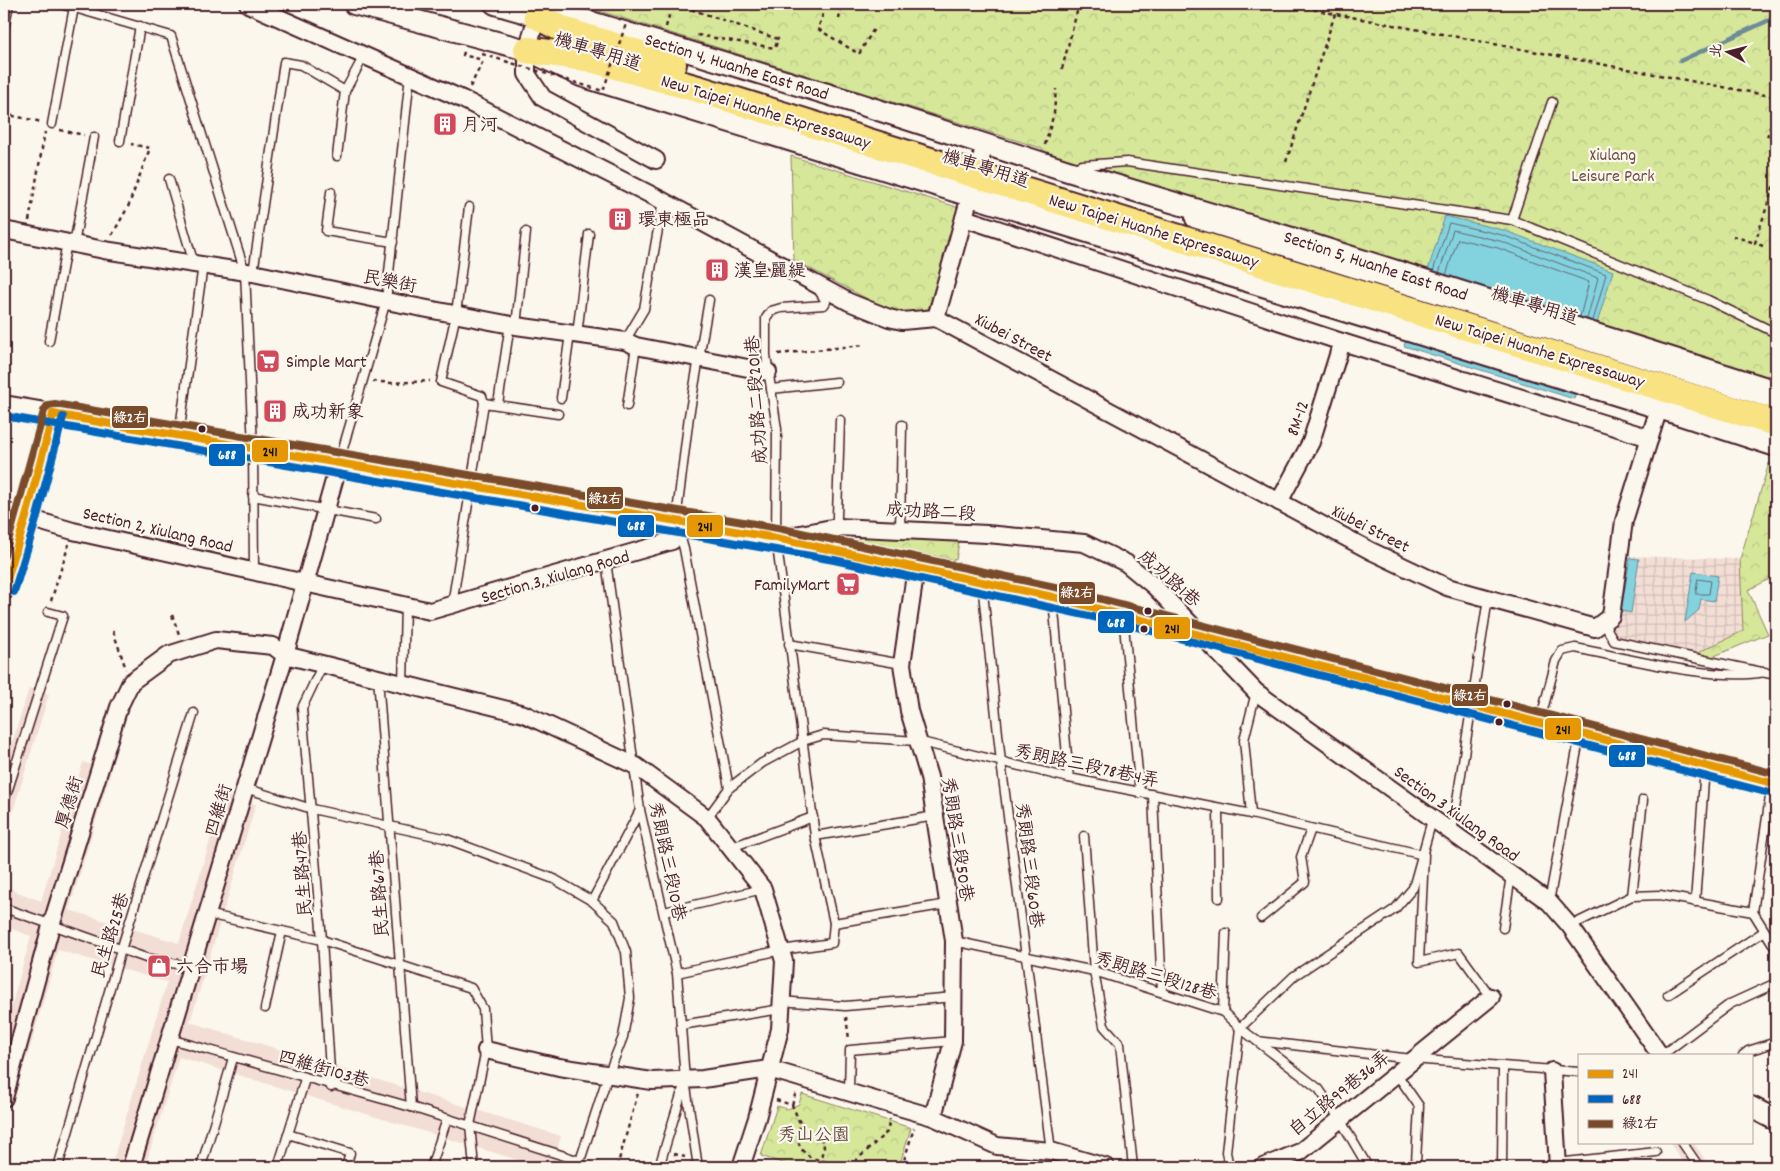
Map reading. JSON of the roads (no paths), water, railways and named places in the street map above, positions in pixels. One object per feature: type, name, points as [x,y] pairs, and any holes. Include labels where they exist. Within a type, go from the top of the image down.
[{"type":"highway","name":"New Taipei Huanhe Expressaway","points":[[537,16],[566,31],[1776,423]]},
{"type":"highway","name":"New Taipei Huanhe Expressaway","points":[[527,50],[587,58],[978,165],[1776,409]]},
{"type":"street","points":[[248,4],[410,75],[663,201],[849,302],[889,318],[902,321],[936,318],[978,165],[1659,408],[1776,446]]},
{"type":"street","points":[[354,4],[527,50]]},
{"type":"street","points":[[495,4],[537,16],[527,50],[527,74],[543,98],[656,160]]},
{"type":"street","name":"Section 5, Huanhe East Road","points":[[978,165],[1068,171],[1292,238],[1776,391]]},
{"type":"street","name":"機車專用道","points":[[978,165],[1776,402]]},
{"type":"street","name":"機車專用道","points":[[978,165],[1776,431]]},
{"type":"street","points":[[964,218],[1342,342],[1650,438]]},
{"type":"street","name":"民樂街","points":[[4,230],[104,250],[249,273],[386,302],[631,344],[768,372]]},
{"type":"street","name":"Xiubei Street","points":[[936,318],[1371,551],[1447,587],[1595,628],[1603,622]]},
{"type":"street","name":"8M-12","points":[[1279,502],[1311,442],[1342,342]]},
{"type":"street","points":[[4,406],[252,447],[836,550],[1123,614],[1774,783]]},
{"type":"street","points":[[1603,622],[1611,616],[1624,521],[1659,408]]},
{"type":"street","points":[[4,589],[26,517],[53,414]]},
{"type":"street","name":"四維街","points":[[131,1167],[285,655],[339,463]]},
{"type":"street","name":"Section 2, Xiulang Road","points":[[4,511],[73,530],[304,583]]},
{"type":"street","name":"Section 3, Xiulang Road","points":[[304,583],[430,611],[451,607],[672,541],[676,521]]},
{"type":"street","name":"成功路二段","points":[[776,538],[837,527],[979,534],[1084,542]]},
{"type":"street","name":"成功路1巷","points":[[1084,542],[1126,564],[1154,586],[1200,634]]},
{"type":"street","name":"秀朗路三段50巷","points":[[916,568],[902,664],[909,711],[929,777],[954,941],[953,1041],[926,1115]]},
{"type":"street","name":"Section 3 Xiulang Road","points":[[1200,634],[1256,692],[1432,820],[1549,902],[1570,926],[1660,1054]]},
{"type":"street","name":"厚德街","points":[[4,1098],[51,926],[119,707],[131,682],[168,656],[216,640],[273,646],[285,655],[524,714],[636,766],[707,818],[764,889]]},
{"type":"street","points":[[741,1167],[780,1029],[784,961],[764,889]]},
{"type":"street","name":"自立路99巷36弄","points":[[1263,1167],[1281,1164],[1300,1152],[1341,1121],[1412,1059],[1491,997]]},
{"type":"street","points":[[486,1050],[608,1075],[642,1080],[685,1080],[769,1069],[926,1115],[997,1146],[1051,1151],[1068,1162],[1106,1167]]},
{"type":"street","points":[[1552,1071],[1558,1165]]},
{"type":"street","points":[[1752,1107],[1776,1120]]},
{"type":"lane","points":[[4,29],[9,4]]},
{"type":"lane","points":[[61,4],[171,36],[249,273]]},
{"type":"lane","points":[[52,124],[74,7]]},
{"type":"lane","points":[[120,141],[140,26]]},
{"type":"lane","points":[[337,156],[345,91],[365,54]]},
{"type":"lane","points":[[254,571],[249,273],[284,62],[301,65],[345,91]]},
{"type":"lane","points":[[339,463],[386,302],[410,75]]},
{"type":"lane","points":[[1512,220],[1552,102]]},
{"type":"lane","points":[[49,341],[94,136]]},
{"type":"lane","points":[[1068,171],[1082,165],[1127,162],[1512,220],[1708,300],[1776,333]]},
{"type":"lane","points":[[169,179],[198,265],[179,435]]},
{"type":"lane","points":[[331,192],[326,231],[393,242]]},
{"type":"lane","points":[[627,406],[631,344],[644,309],[663,201]]},
{"type":"lane","points":[[451,607],[469,485],[484,403],[482,396],[441,382],[456,314],[468,207]]},
{"type":"lane","points":[[498,404],[513,325],[526,232]]},
{"type":"lane","points":[[560,398],[574,335],[589,234]]},
{"type":"lane","name":"成功路二段201巷","points":[[815,283],[826,302],[824,305],[781,308],[771,311],[766,318],[766,355],[777,429],[776,538],[815,836],[834,923]]},
{"type":"lane","points":[[709,300],[689,416],[676,521],[684,549],[729,788]]},
{"type":"lane","points":[[771,389],[836,382]]},
{"type":"lane","points":[[484,403],[558,414]]},
{"type":"lane","points":[[836,550],[840,420]]},
{"type":"lane","points":[[900,530],[902,425]]},
{"type":"lane","points":[[253,496],[376,519]]},
{"type":"lane","name":"秀朗路三段10巷","points":[[606,561],[636,766],[640,810],[677,973],[685,1080],[697,1163]]},
{"type":"lane","name":"秀朗路三段60巷","points":[[982,583],[1002,762],[1051,1151]]},
{"type":"lane","points":[[1053,597],[1069,778]]},
{"type":"lane","points":[[1452,834],[1488,598]]},
{"type":"lane","points":[[403,684],[405,606]]},
{"type":"lane","points":[[4,802],[63,616],[48,612]]},
{"type":"lane","points":[[1123,614],[1140,793]]},
{"type":"lane","points":[[1603,622],[1614,642],[1776,675]]},
{"type":"lane","points":[[789,644],[902,664]]},
{"type":"lane","points":[[1540,723],[1556,661],[1562,651],[1575,648],[1674,667],[1746,676],[1765,672]]},
{"type":"lane","name":"民生路47巷","points":[[323,664],[302,708],[312,809],[331,1086]]},
{"type":"lane","name":"民生路67巷","points":[[378,678],[410,1107]]},
{"type":"lane","points":[[1251,814],[1244,740],[1256,692]]},
{"type":"lane","name":"民生路25巷","points":[[58,1167],[120,950],[194,713]]},
{"type":"lane","points":[[1549,902],[1580,734]]},
{"type":"lane","name":"秀朗路三段78巷4弄","points":[[707,818],[729,788],[762,763],[803,741],[823,735],[917,741],[1069,778],[1251,814],[1424,855]]},
{"type":"lane","points":[[1695,902],[1705,766]]},
{"type":"lane","points":[[1774,783],[1753,912],[1763,932],[1776,950]]},
{"type":"lane","points":[[245,788],[312,809],[444,838],[554,879],[592,901],[614,921],[626,952],[630,998],[623,1037],[608,1075],[579,1164]]},
{"type":"lane","points":[[1153,796],[1162,992]]},
{"type":"lane","points":[[1632,896],[1643,800]]},
{"type":"lane","points":[[1218,808],[1220,898]]},
{"type":"lane","points":[[592,901],[640,810]]},
{"type":"lane","points":[[815,836],[935,816]]},
{"type":"lane","points":[[732,847],[813,817]]},
{"type":"lane","points":[[1229,1167],[1226,1152],[1240,1028],[1294,976],[1396,909],[1413,888],[1424,855],[1432,820]]},
{"type":"lane","points":[[1261,918],[1305,882],[1301,857],[1311,828]]},
{"type":"lane","points":[[1084,836],[1094,971],[1104,1026],[1120,1044],[1133,1167]]},
{"type":"lane","points":[[1424,855],[1419,962],[1459,953],[1491,997]]},
{"type":"lane","points":[[1503,928],[1511,875]]},
{"type":"lane","points":[[664,912],[764,889]]},
{"type":"lane","points":[[1570,926],[1632,896],[1660,895],[1753,912]]},
{"type":"lane","points":[[677,973],[781,950],[832,943],[834,923],[948,904]]},
{"type":"lane","points":[[4,908],[120,950],[146,958],[192,967]]},
{"type":"lane","points":[[207,914],[322,940],[471,988],[483,1009],[486,1050],[470,1125],[474,1167]]},
{"type":"lane","points":[[265,1008],[282,931]]},
{"type":"lane","points":[[1223,1012],[1226,932]]},
{"type":"lane","points":[[1668,995],[1763,932]]},
{"type":"lane","name":"秀朗路三段128巷","points":[[954,941],[1094,971],[1223,1012],[1256,1041],[1319,1089],[1341,1121],[1368,1167]]},
{"type":"lane","points":[[1662,1054],[1730,1004],[1776,982]]},
{"type":"lane","points":[[681,1026],[781,1005],[845,1006],[954,997]]},
{"type":"lane","name":"四維街103巷","points":[[170,1040],[470,1125],[579,1164]]},
{"type":"lane","points":[[849,1092],[850,1050],[953,1041]]},
{"type":"lane","points":[[1256,1041],[1412,1059],[1578,1072]]},
{"type":"lane","points":[[1744,1054],[1776,1042]]},
{"type":"lane","points":[[201,1167],[233,1058]]},
{"type":"lane","points":[[1502,1167],[1503,1067]]},
{"type":"lane","points":[[1396,1073],[1419,1106],[1416,1162]]},
{"type":"lane","points":[[278,1167],[305,1079]]},
{"type":"lane","points":[[659,1167],[685,1080]]},
{"type":"lane","points":[[431,1167],[447,1119]]},
{"type":"lane","points":[[288,1134],[350,1153],[346,1167]]},
{"type":"lane","points":[[1683,1144],[1699,1167]]},
{"type":"lane","points":[[1558,1165],[1656,1152]]},
{"type":"water","points":[[1445,216],[1503,230],[1613,271],[1574,399],[1404,346]]},
{"type":"water","points":[[1630,558],[1639,559],[1631,613],[1621,611]]},
{"type":"water","points":[[1693,572],[1718,576],[1714,601],[1701,599],[1699,610],[1685,622]]},
{"type":"waterway","points":[[1680,61],[1776,17]]},
{"type":"place","name":"月河","points":[[445,124]]},
{"type":"place","name":"環東極品","points":[[620,219]]},
{"type":"place","name":"漢皇麗緹","points":[[717,270]]},
{"type":"place","name":"Simple Mart","points":[[268,361]]},
{"type":"place","name":"成功新象","points":[[275,411]]},
{"type":"place","name":"FamilyMart","points":[[848,584]]},
{"type":"place","name":"六合市場","points":[[159,966]]},
{"type":"park label","name":"Xiulang Leisure Park","points":[[1613,164]]},
{"type":"park label","name":"秀山公園","points":[[814,1134]]}]
